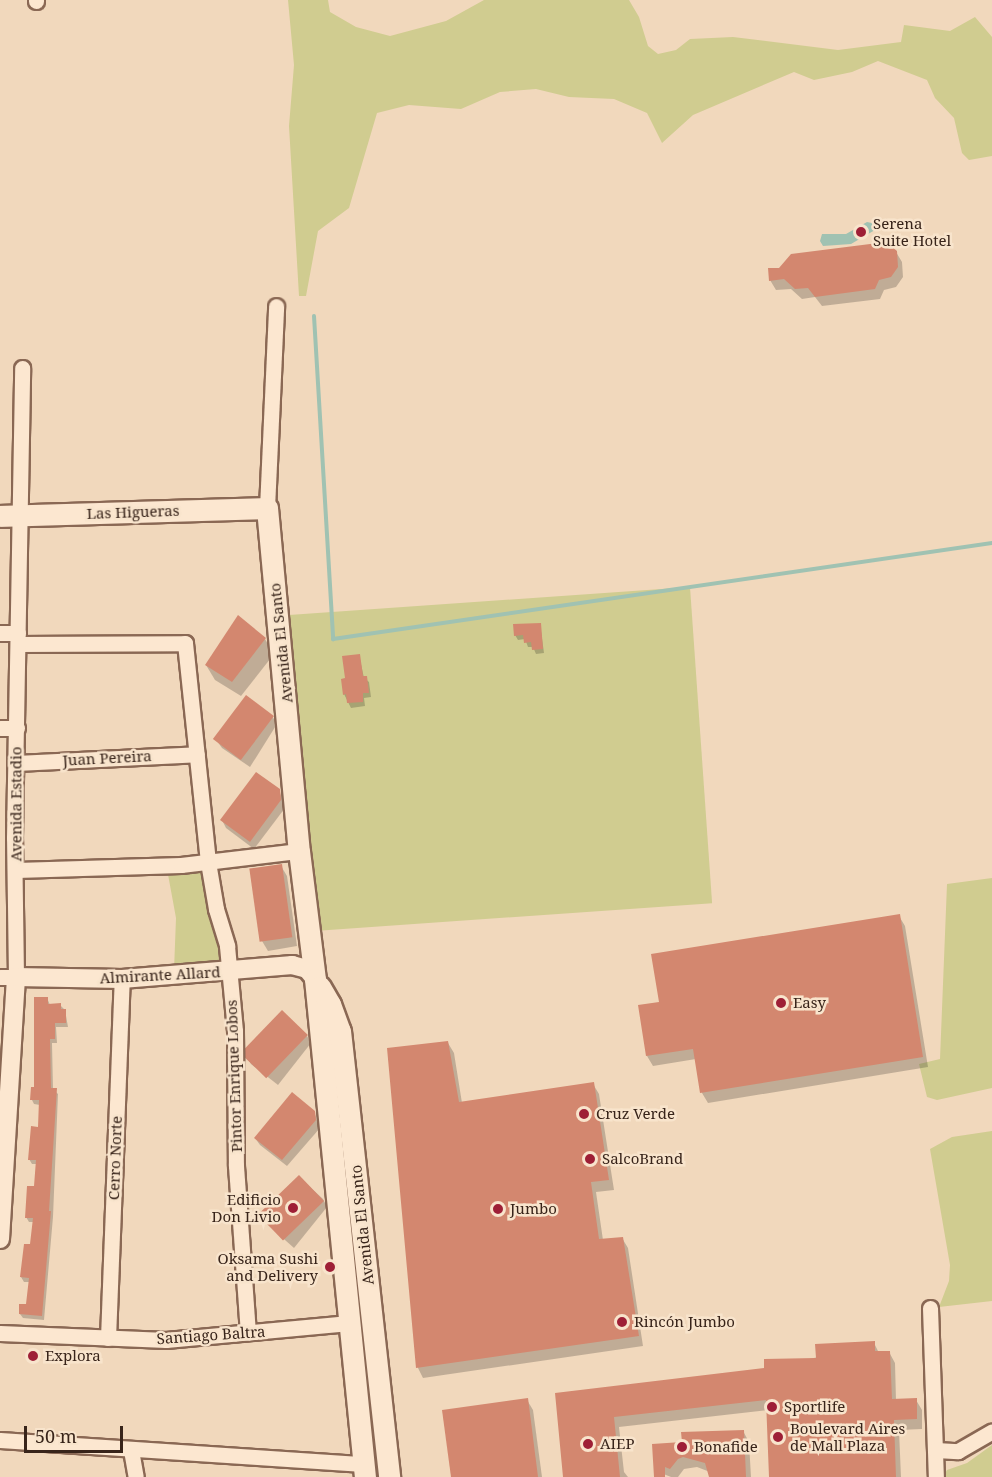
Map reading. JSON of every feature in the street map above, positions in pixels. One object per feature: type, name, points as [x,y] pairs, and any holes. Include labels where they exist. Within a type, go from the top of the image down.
[{"type":"main road","name":"Las Higueras","points":[[9,516],[267,508]]},
{"type":"main road","name":"Avenida El Santo","points":[[267,508],[299,851],[315,979],[364,1470]]},
{"type":"main road","name":"Avenida El Santo","points":[[315,979],[330,1004],[340,1031],[389,1477]]},
{"type":"main road","points":[[364,1470],[384,1439]]},
{"type":"street","name":"Avenida El Santo","points":[[267,508],[276,306]]},
{"type":"street","name":"Avenida Estadio","points":[[0,1239],[8,977],[16,870],[7,838],[16,763],[18,638],[9,516],[21,368]]},
{"type":"street","points":[[0,633],[18,638]]},
{"type":"street","name":"Pintor Enrique Lobos","points":[[18,638],[185,643],[208,862],[216,909],[227,946],[235,1031],[236,1166],[248,1332]]},
{"type":"street","points":[[0,729],[17,728]]},
{"type":"street","name":"Juan Pereira","points":[[16,763],[197,754]]},
{"type":"street","points":[[16,870],[208,862],[299,851]]},
{"type":"street","name":"Almirante Allard","points":[[8,977],[122,979],[292,965],[307,969],[315,979]]},
{"type":"street","name":"Cerro Norte","points":[[108,1338],[122,979]]},
{"type":"street","points":[[930,1308],[936,1477]]},
{"type":"street","name":"Santiago Baltra","points":[[0,1333],[166,1340],[350,1323]]},
{"type":"street","points":[[936,1450],[958,1451],[992,1431]]},
{"type":"street","points":[[0,1440],[364,1470]]},
{"type":"street","points":[[131,1450],[136,1477]]},
{"type":"shaded area","points":[[288,0],[328,0],[330,12],[356,27],[390,36],[446,21],[484,0],[629,0],[639,17],[648,46],[658,54],[676,50],[690,39],[733,37],[838,50],[901,42],[904,25],[950,31],[975,17],[992,37],[992,156],[969,160],[962,153],[954,118],[935,98],[927,80],[878,61],[852,72],[814,80],[794,72],[693,115],[662,143],[647,113],[614,99],[569,97],[536,89],[500,92],[461,109],[409,105],[377,113],[349,208],[318,231],[306,296],[299,296],[289,126],[294,65]]},
{"type":"shaded area","name":"Serena Suite Hotel","points":[[867,222],[872,223],[875,230],[851,244],[823,246],[820,241],[822,234],[846,234]]},
{"type":"shaded area","points":[[690,587],[712,903],[311,931],[289,615]]},
{"type":"shaded area","points":[[201,864],[216,919],[222,963],[174,970],[176,918],[167,869]]},
{"type":"shaded area","points":[[992,878],[992,1088],[937,1100],[927,1097],[919,1064],[940,1059],[947,884]]},
{"type":"shaded area","points":[[992,1131],[992,1301],[939,1307],[949,1281],[950,1265],[930,1149],[952,1137]]},
{"type":"shaded area","points":[[992,1445],[992,1477],[943,1477],[947,1470],[967,1463]]},
{"type":"building","points":[[886,242],[897,251],[898,267],[891,277],[879,280],[875,289],[815,297],[808,288],[795,289],[784,279],[769,281],[768,268],[779,268],[791,254]]},
{"type":"building","points":[[238,615],[266,638],[232,682],[205,665]]},
{"type":"building","points":[[541,623],[543,649],[532,650],[531,642],[524,643],[523,635],[514,636],[513,624]]},
{"type":"building","points":[[360,654],[363,676],[367,676],[369,693],[363,693],[363,702],[347,703],[346,694],[343,695],[341,679],[345,678],[342,656]]},
{"type":"building","points":[[246,695],[274,716],[241,760],[213,739]]},
{"type":"building","points":[[256,772],[280,789],[281,800],[250,842],[220,820]]},
{"type":"building","points":[[282,864],[292,937],[260,942],[249,869]]},
{"type":"building","name":"Easy","points":[[900,914],[923,1057],[700,1093],[693,1049],[646,1056],[638,1005],[659,1002],[651,954]]},
{"type":"building","points":[[34,997],[48,997],[48,1004],[61,1003],[61,1009],[66,1009],[66,1023],[55,1023],[55,1039],[50,1039],[51,1088],[57,1088],[49,1211],[51,1211],[42,1316],[19,1314],[19,1304],[26,1304],[29,1278],[20,1277],[24,1244],[30,1244],[33,1218],[25,1218],[27,1186],[34,1186],[36,1160],[28,1160],[31,1126],[38,1127],[39,1100],[30,1100],[31,1087],[34,1087]]},
{"type":"building","points":[[282,1010],[308,1035],[266,1078],[240,1053]]},
{"type":"building","name":"Jumbo","points":[[448,1041],[459,1102],[594,1082],[609,1180],[591,1182],[599,1239],[623,1237],[639,1336],[416,1368],[387,1048]]},
{"type":"building","points":[[292,1092],[315,1111],[316,1120],[282,1160],[254,1138]]},
{"type":"building","name":"Edificio Don Livio","points":[[299,1175],[324,1201],[283,1240],[258,1215]]},
{"type":"building","points":[[875,1341],[875,1351],[890,1351],[892,1399],[917,1398],[917,1419],[894,1420],[896,1477],[769,1477],[766,1400],[614,1417],[620,1477],[563,1477],[555,1393],[764,1368],[764,1359],[816,1358],[815,1344]]},
{"type":"building","points":[[528,1398],[538,1477],[451,1477],[442,1410]]},
{"type":"building","points":[[744,1430],[746,1477],[709,1477],[705,1463],[683,1457],[678,1459],[670,1469],[665,1467],[665,1477],[654,1477],[652,1444],[682,1442],[681,1432]]},
{"type":"waterway","points":[[314,316],[333,639],[992,543]]},
{"type":"place","name":"Serena Suite Hotel","points":[[861,232]]},
{"type":"place","name":"Easy","points":[[781,1003]]},
{"type":"place","name":"Cruz Verde","points":[[584,1114]]},
{"type":"place","name":"SalcoBrand","points":[[590,1159]]},
{"type":"place","name":"Edificio Don Livio","points":[[293,1208]]},
{"type":"place","name":"Jumbo","points":[[498,1209]]},
{"type":"place","name":"Oksama Sushi and Delivery","points":[[330,1267]]},
{"type":"place","name":"Rincón Jumbo","points":[[622,1322]]},
{"type":"place","name":"Explora","points":[[33,1356]]},
{"type":"place","name":"Sportlife","points":[[772,1407]]},
{"type":"place","name":"Boulevard Aires de Mall Plaza","points":[[778,1437]]},
{"type":"place","name":"AIEP","points":[[588,1444]]},
{"type":"place","name":"Bonafide","points":[[682,1447]]}]
